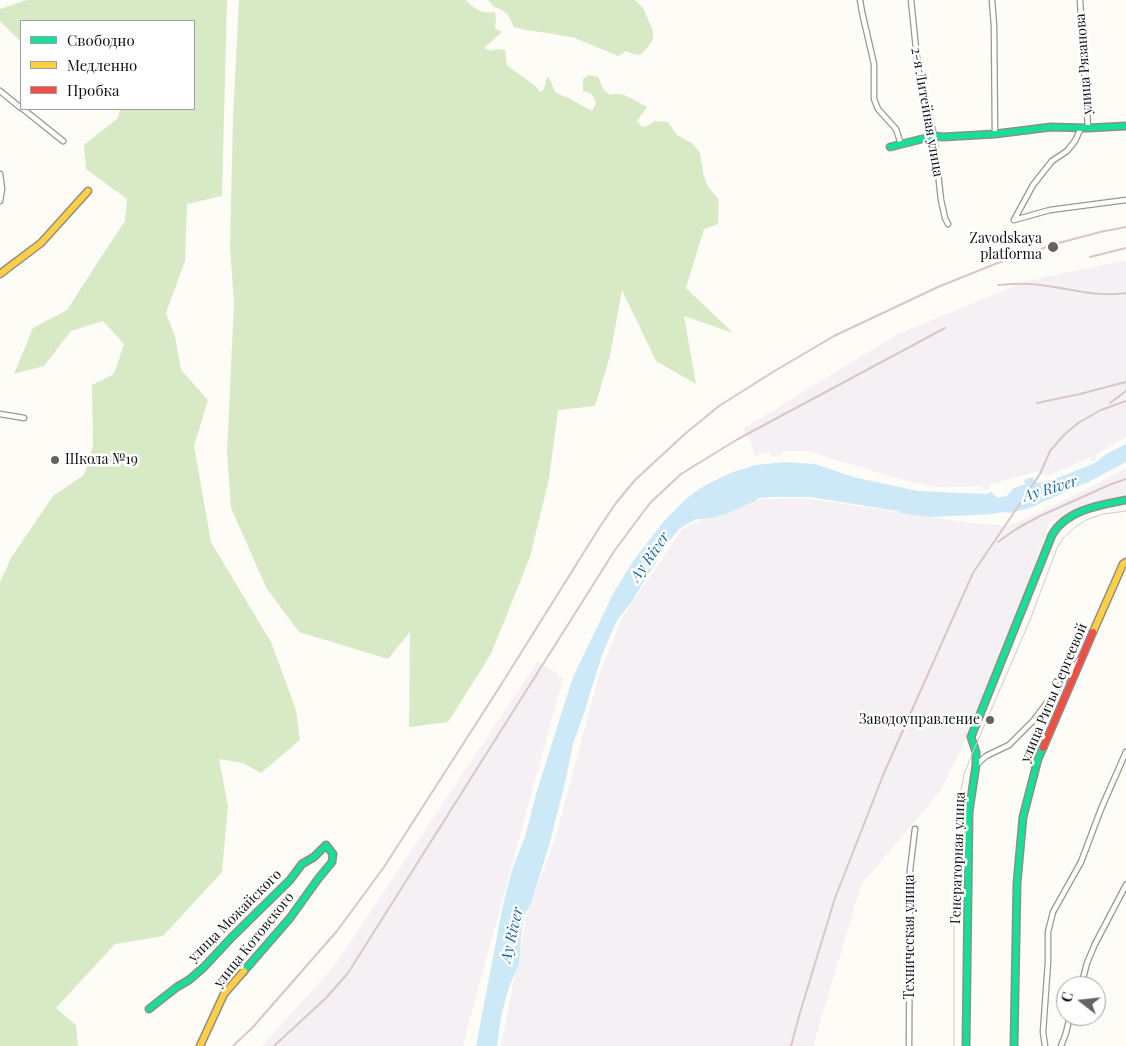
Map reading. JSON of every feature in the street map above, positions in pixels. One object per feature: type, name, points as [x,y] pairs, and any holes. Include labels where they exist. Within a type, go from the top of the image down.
[{"type":"street","points":[[860,0],[874,64],[874,99],[878,109],[896,129],[901,144]]},
{"type":"street","name":"2-я Литейная улица","points":[[911,0],[918,68],[934,136],[941,200],[948,224]]},
{"type":"street","points":[[992,0],[995,134]]},
{"type":"street","name":"улица Рязанова","points":[[1080,0],[1085,128]]},
{"type":"street","points":[[0,91],[20,106]]},
{"type":"street","points":[[24,110],[63,141]]},
{"type":"street","points":[[890,147],[934,136],[950,137],[995,134],[1051,127],[1126,126]]},
{"type":"street","points":[[1085,128],[1067,151],[1052,161],[1033,185],[1014,220],[1050,210],[1126,200]]},
{"type":"street","points":[[0,174],[2,188],[0,201]]},
{"type":"street","points":[[0,274],[41,243],[88,191]]},
{"type":"street","points":[[0,414],[24,418]]},
{"type":"street","name":"Генераторная улица","points":[[966,1046],[969,812],[976,765],[976,752],[971,737],[1052,535],[1058,525],[1089,509],[1126,500]]},
{"type":"street","name":"улица Риты Сергеевой","points":[[1014,1046],[1017,883],[1023,817],[1038,759],[1125,563]]},
{"type":"street","points":[[976,765],[986,756],[1008,745],[1033,721],[1085,652]]},
{"type":"street","points":[[1044,1046],[1048,932],[1053,912],[1081,862],[1101,809],[1126,752]]},
{"type":"street","name":"Техническая улица","points":[[909,1046],[910,870],[915,829]]},
{"type":"street","name":"улица Можайского","points":[[149,1009],[189,980],[204,966],[290,880],[302,864],[326,845],[333,854]]},
{"type":"street","name":"улица Котовского","points":[[200,1046],[224,994],[290,918],[332,862],[333,854]]},
{"type":"street","points":[[1084,976],[1089,956],[1126,885]]},
{"type":"street","points":[[1061,1046],[1068,1026]]},
{"type":"shaded area","points":[[1126,260],[1126,437],[1095,455],[1096,459],[1092,461],[1090,457],[1048,476],[1034,472],[989,485],[989,489],[983,490],[983,486],[936,487],[903,480],[807,451],[782,451],[781,455],[771,456],[770,452],[754,456],[751,441],[743,429],[896,335],[1024,282]]},
{"type":"shaded area","points":[[1126,468],[1126,498],[1085,507],[1049,523],[1026,588],[967,736],[941,790],[861,885],[813,1046],[501,1046],[526,918],[556,836],[599,675],[622,618],[682,529],[745,500],[804,498],[970,523],[1007,526],[1030,517]]},
{"type":"shaded area","points":[[538,661],[563,678],[463,1046],[262,1046],[335,965]]},
{"type":"green space","points":[[27,0],[227,0],[222,196],[187,204],[185,261],[166,313],[175,336],[181,370],[208,400],[194,446],[211,542],[271,642],[296,710],[300,740],[261,773],[243,763],[219,759],[228,806],[222,872],[163,936],[115,944],[56,1008],[76,1025],[78,1046],[0,1046],[0,583],[11,558],[53,496],[84,475],[93,446],[92,385],[114,374],[124,344],[103,321],[71,331],[44,366],[14,374],[33,328],[67,310],[125,221],[127,199],[86,169],[84,145],[118,118],[120,110],[195,110],[195,20],[20,20],[20,41],[0,21],[0,9]]},
{"type":"green space","points":[[239,0],[466,0],[479,10],[495,12],[495,28],[502,32],[484,48],[491,51],[497,49],[505,50],[507,65],[541,92],[544,89],[547,77],[550,79],[555,92],[592,111],[596,103],[592,94],[583,91],[583,79],[589,75],[598,77],[604,90],[610,95],[624,95],[647,107],[637,121],[642,127],[655,121],[668,122],[677,135],[693,144],[700,153],[707,185],[718,199],[718,224],[704,229],[686,288],[733,333],[684,316],[696,384],[656,361],[622,290],[610,356],[595,406],[558,410],[549,479],[530,557],[491,654],[448,722],[409,727],[410,632],[388,659],[299,632],[267,589],[231,508],[227,453],[234,304],[230,244],[233,118]]},
{"type":"green space","points":[[488,0],[635,0],[643,8],[653,31],[653,39],[640,55],[626,51],[618,56],[575,38],[514,27],[508,15],[494,7]]},
{"type":"water","name":"Ay River","points":[[1126,444],[1126,462],[1092,480],[1030,508],[1010,513],[931,517],[811,497],[771,497],[758,498],[753,502],[716,517],[696,519],[679,529],[667,544],[631,603],[617,620],[602,655],[573,744],[550,842],[531,904],[524,916],[519,964],[509,987],[501,1016],[497,1046],[476,1046],[503,905],[512,870],[525,837],[537,791],[573,677],[614,592],[634,560],[664,521],[686,499],[699,489],[733,472],[756,465],[785,462],[815,464],[853,477],[918,491],[986,494],[991,492],[998,498],[1007,496],[1014,488],[1025,484],[1024,480],[1032,477],[1037,483],[1053,480],[1095,463],[1106,454]]},
{"type":"tram line","points":[[954,1046],[954,847],[958,805],[964,775],[1030,620],[1057,548],[1064,537],[1086,520],[1103,514],[1126,511]]},
{"type":"railway","points":[[233,1046],[253,1027],[337,931],[384,867],[616,503],[635,480],[686,433],[719,406],[834,336],[938,287],[995,264],[1059,243],[1126,227]]},
{"type":"railway","points":[[1090,257],[1126,248]]},
{"type":"railway","points":[[998,285],[1026,284],[1101,294],[1126,293]]},
{"type":"railway","points":[[274,1046],[326,998],[348,973],[615,550],[650,503],[681,474],[738,439],[945,328]]},
{"type":"railway","points":[[1037,403],[1126,382]]},
{"type":"railway","points":[[1110,403],[1126,391]]},
{"type":"railway","points":[[791,1046],[835,898],[884,773],[973,573],[1040,474],[1050,451],[1064,435],[1078,423],[1101,410],[1126,401]]},
{"type":"railway","points":[[998,542],[1016,529],[1040,516],[1126,479]]},
{"type":"traffic: fast","points":[[890,147],[934,136],[995,134],[1051,127],[1126,126]]},
{"type":"traffic: fast","points":[[966,1046],[969,812],[976,765],[976,752],[971,737],[1052,535],[1058,527],[1075,514],[1126,500]]},
{"type":"traffic: fast","points":[[1014,1046],[1017,883],[1023,817],[1038,759],[1043,748]]},
{"type":"traffic: fast","points":[[149,1009],[204,967],[290,880],[302,864],[314,857],[326,845],[333,854],[332,862],[290,918],[244,971]]},
{"type":"traffic: slow","points":[[0,274],[41,243],[88,191]]},
{"type":"traffic: slow","points":[[1093,632],[1123,564],[1126,562]]},
{"type":"traffic: slow","points":[[200,1046],[224,994],[244,971]]},
{"type":"traffic: jam","points":[[1043,748],[1093,632]]},
{"type":"place","name":"Zavodskaya platforma","points":[[1053,247]]},
{"type":"place","name":"Школа №19","points":[[55,460]]},
{"type":"place","name":"Заводоуправление","points":[[990,720]]}]
